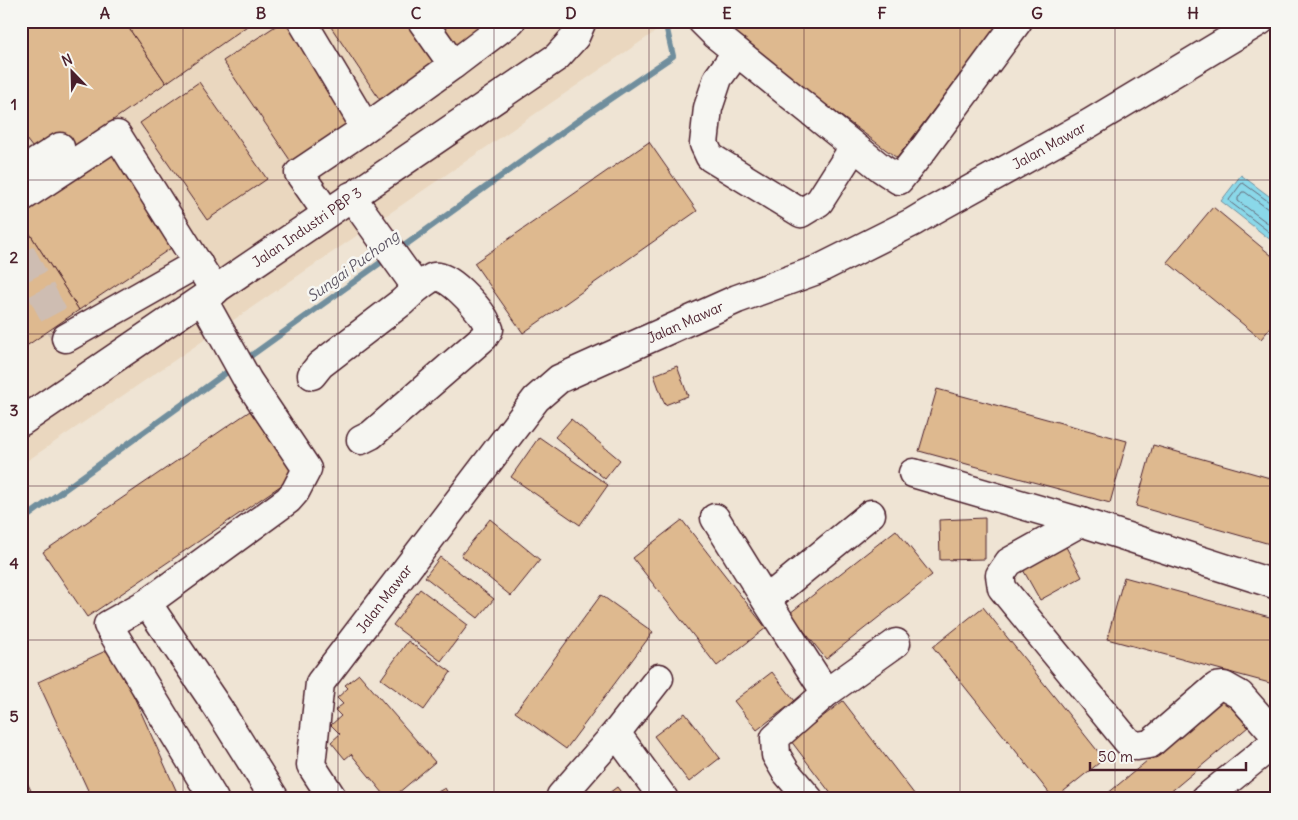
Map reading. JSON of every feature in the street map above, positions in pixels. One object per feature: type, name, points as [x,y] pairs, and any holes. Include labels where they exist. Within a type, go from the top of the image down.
[{"type":"street","points":[[302,21],[360,118],[360,132]]},
{"type":"street","points":[[422,21],[453,65]]},
{"type":"street","points":[[327,213],[299,173],[360,132],[511,21]]},
{"type":"street","name":"Jalan Industri PBP 3","points":[[21,422],[557,57],[575,37],[582,21]]},
{"type":"street","points":[[702,21],[716,35],[854,147],[899,180],[928,213]]},
{"type":"street","points":[[899,180],[1018,21]]},
{"type":"street","name":"Jalan Mawar","points":[[333,799],[311,765],[320,683],[536,399],[559,379],[731,302],[817,270],[914,222],[1090,123],[1260,21]]},
{"type":"street","points":[[737,52],[718,78],[708,108],[704,144],[710,157],[788,206],[801,212],[819,202],[854,147]]},
{"type":"street","points":[[21,198],[117,135],[198,263],[229,348],[307,469],[295,492],[288,500],[147,603],[108,625],[214,799]]},
{"type":"street","points":[[21,172],[60,147]]},
{"type":"street","points":[[352,196],[409,278]]},
{"type":"street","points":[[66,338],[198,263]]},
{"type":"street","points":[[361,440],[371,435],[484,337],[488,329],[485,319],[471,300],[449,281],[442,277],[409,278]]},
{"type":"street","points":[[312,375],[320,365],[402,302],[409,278]]},
{"type":"street","points":[[913,473],[1081,522],[1277,585]]},
{"type":"street","points":[[766,600],[871,514]]},
{"type":"street","points":[[715,518],[826,693]]},
{"type":"street","points":[[1081,522],[1009,562],[1000,575],[1002,588],[1128,742],[1137,746],[1150,744],[1216,687],[1224,686],[1240,695],[1277,737]]},
{"type":"street","points":[[147,603],[218,708],[275,799]]},
{"type":"street","points":[[809,799],[786,772],[776,755],[775,738],[826,693],[896,643]]},
{"type":"street","points":[[561,796],[616,733],[659,678]]},
{"type":"street","points":[[616,733],[664,799]]},
{"type":"street","points":[[1205,799],[1277,741]]},
{"type":"shaded area","points":[[21,21],[671,21],[21,465]]},
{"type":"water","points":[[1241,175],[1277,202],[1277,245],[1221,201]]},
{"type":"building","points":[[21,21],[124,21],[166,83],[69,151],[39,156],[26,139],[21,112]]},
{"type":"building","points":[[124,21],[248,21],[250,24],[166,83]]},
{"type":"building","points":[[283,21],[290,21],[357,120],[292,163],[223,61]]},
{"type":"building","points":[[327,21],[414,21],[440,60],[380,100]]},
{"type":"building","points":[[430,21],[491,21],[449,49]]},
{"type":"building","points":[[714,21],[1001,21],[897,158]]},
{"type":"building","points":[[199,82],[267,179],[207,220],[140,123]]},
{"type":"building","points":[[649,142],[697,211],[523,333],[474,263]]},
{"type":"building","points":[[111,143],[177,244],[79,310],[21,220],[21,204]]},
{"type":"building","points":[[1213,207],[1277,260],[1277,320],[1261,339],[1167,262]]},
{"type":"building","points":[[21,220],[79,310],[22,349],[21,347]]},
{"type":"building","points":[[677,366],[688,396],[665,405],[654,375]]},
{"type":"building","points":[[937,389],[1127,441],[1110,503],[919,451]]},
{"type":"building","points":[[250,411],[295,476],[87,617],[43,552]]},
{"type":"building","points":[[571,419],[620,460],[605,479],[555,437]]},
{"type":"building","points":[[539,437],[608,485],[580,525],[511,477]]},
{"type":"building","points":[[1153,445],[1277,480],[1277,546],[1136,506]]},
{"type":"building","points":[[985,518],[985,559],[940,560],[939,520]]},
{"type":"building","points":[[490,519],[540,560],[511,596],[461,555]]},
{"type":"building","points":[[682,520],[766,628],[717,666],[633,558]]},
{"type":"building","points":[[896,530],[932,575],[826,659],[790,613]]},
{"type":"building","points":[[1065,545],[1082,577],[1040,600],[1022,568]]},
{"type":"building","points":[[440,557],[494,599],[478,618],[425,577]]},
{"type":"building","points":[[1124,577],[1277,619],[1277,685],[1107,639]]},
{"type":"building","points":[[420,589],[468,625],[441,661],[393,625]]},
{"type":"building","points":[[601,595],[653,632],[566,749],[515,712]]},
{"type":"building","points":[[983,607],[1104,759],[1054,799],[933,647]]},
{"type":"building","points":[[408,641],[451,672],[424,710],[381,679]]},
{"type":"building","points":[[112,648],[180,799],[92,799],[38,682]]},
{"type":"building","points":[[772,672],[795,701],[757,730],[734,701]]},
{"type":"building","points":[[359,674],[435,762],[391,799],[388,799],[351,754],[345,759],[331,742],[340,734],[331,725],[341,716],[335,710],[343,704],[337,698],[348,688],[345,685]]},
{"type":"building","points":[[1223,698],[1248,727],[1162,799],[1101,799]]},
{"type":"building","points":[[843,701],[918,799],[835,799],[791,741]]},
{"type":"building","points":[[685,713],[720,758],[689,782],[654,736]]},
{"type":"building","points":[[21,770],[35,799],[21,799]]},
{"type":"building","points":[[617,787],[626,799],[601,799]]},
{"type":"building","points":[[445,788],[451,799],[425,799]]},
{"type":"waterway","name":"Sungai Puchong","points":[[397,251],[579,120],[673,56],[665,21]]},
{"type":"waterway","name":"Sungai Puchong","points":[[1145,21],[1152,26],[1163,21]]},
{"type":"waterway","name":"Sungai Puchong","points":[[245,360],[387,258]]},
{"type":"waterway","name":"Sungai Puchong","points":[[21,521],[234,367]]},
{"type":"tunnel","points":[[21,253],[66,338]]}]
